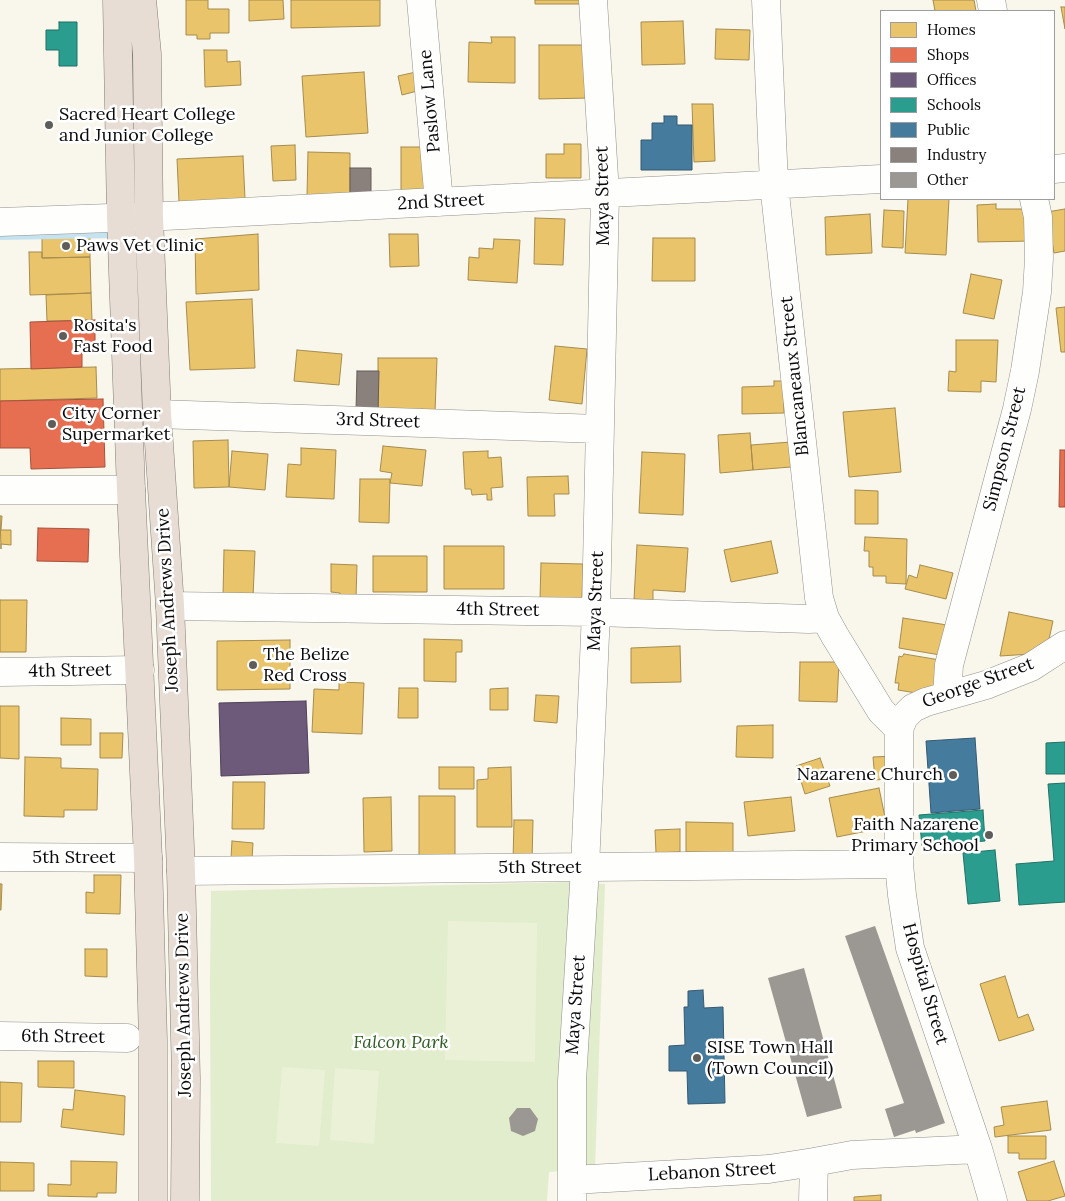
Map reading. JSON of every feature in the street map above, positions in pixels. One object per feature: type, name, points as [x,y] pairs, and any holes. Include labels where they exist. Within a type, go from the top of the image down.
[{"type":"highway","name":"Joseph Andrews Drive","points":[[117,0],[121,216],[131,490],[148,858],[153,1040],[154,1201]]},
{"type":"highway","name":"Joseph Andrews Drive","points":[[142,0],[147,54],[149,217],[157,414],[170,606],[181,871],[186,1078],[185,1201]]},
{"type":"street","name":"Paslow Lane","points":[[421,0],[439,202]]},
{"type":"street","name":"Maya Street","points":[[572,1190],[572,1081],[585,868],[596,612],[605,194],[593,0]]},
{"type":"street","name":"Blancaneaux Street","points":[[766,0],[774,184],[820,598],[825,618],[881,711],[899,729]]},
{"type":"street","name":"2nd Street","points":[[0,222],[121,216],[149,217],[880,179]]},
{"type":"street","name":"Simpson Street","points":[[946,696],[949,665],[1017,409],[1025,371],[1038,284],[1038,217],[1034,200]]},
{"type":"street","name":"3rd Street","points":[[157,414],[599,429]]},
{"type":"street","points":[[0,490],[131,490]]},
{"type":"street","name":"4th Street","points":[[170,606],[596,612],[825,618]]},
{"type":"street","name":"George Street","points":[[899,729],[904,718],[913,708],[1031,667],[1065,645]]},
{"type":"street","name":"4th Street","points":[[0,672],[140,670]]},
{"type":"street","name":"Hospital Street","points":[[899,729],[899,864],[910,948],[978,1149],[993,1201]]},
{"type":"street","name":"5th Street","points":[[0,857],[148,858]]},
{"type":"street","name":"5th Street","points":[[181,871],[899,864]]},
{"type":"street","name":"6th Street","points":[[0,1036],[127,1038]]},
{"type":"street","name":"Lebanon Street","points":[[572,1190],[768,1169],[852,1155],[978,1149]]},
{"type":"street","points":[[813,1201],[814,1162]]},
{"type":"green space","name":"Falcon Park","points":[[570,882],[605,884],[595,1168],[549,1172],[547,1201],[211,1201],[211,891]]},
{"type":"green space","points":[[448,921],[537,923],[535,1062],[445,1060]]},
{"type":"green space","points":[[282,1067],[325,1070],[319,1146],[276,1143]]},
{"type":"green space","points":[[335,1068],[379,1071],[374,1144],[330,1140]]},
{"type":"building: Homes","points":[[186,0],[208,0],[208,9],[229,9],[229,33],[210,33],[210,39],[197,39],[197,35],[186,35]]},
{"type":"building: Homes","points":[[249,0],[283,0],[284,19],[249,21]]},
{"type":"building: Homes","points":[[291,0],[380,0],[380,26],[291,28]]},
{"type":"building: Homes","points":[[535,0],[587,0],[587,4],[535,4]]},
{"type":"building: Homes","points":[[933,0],[974,0],[976,10],[935,10]]},
{"type":"building: Homes","points":[[1061,7],[1065,7],[1065,29]]},
{"type":"building: Homes","points":[[683,21],[685,64],[642,65],[641,22]]},
{"type":"building: Homes","points":[[716,29],[750,30],[749,60],[715,59]]},
{"type":"building: Homes","points":[[491,37],[515,37],[515,83],[468,82],[469,42],[492,43]]},
{"type":"building: Homes","points":[[539,45],[590,45],[590,98],[539,99]]},
{"type":"building: Homes","points":[[204,50],[227,50],[227,62],[240,61],[241,85],[205,87]]},
{"type":"building: Homes","points":[[364,72],[368,133],[306,137],[302,76]]},
{"type":"building: Homes","points":[[416,72],[421,90],[402,95],[398,76]]},
{"type":"building: Homes","points":[[692,104],[713,104],[715,161],[694,162]]},
{"type":"building: Homes","points":[[564,144],[581,144],[581,178],[546,178],[546,154],[564,154]]},
{"type":"building: Homes","points":[[295,145],[296,180],[273,181],[271,146]]},
{"type":"building: Homes","points":[[401,147],[429,147],[429,192],[401,192]]},
{"type":"building: Homes","points":[[308,152],[350,153],[350,197],[307,196]]},
{"type":"building: Homes","points":[[243,156],[245,199],[179,202],[177,159]]},
{"type":"building: Homes","points":[[908,200],[949,200],[946,255],[905,253]]},
{"type":"building: Homes","points":[[996,204],[996,209],[1025,209],[1033,241],[978,242],[977,205]]},
{"type":"building: Homes","points":[[1065,209],[1065,251],[1054,253],[1047,212]]},
{"type":"building: Homes","points":[[884,210],[904,211],[903,248],[882,247]]},
{"type":"building: Homes","points":[[870,214],[872,253],[826,255],[825,217]]},
{"type":"building: Homes","points":[[535,218],[565,219],[563,265],[534,264]]},
{"type":"building: Homes","name":"Paws Vet Clinic","points":[[90,234],[90,257],[42,258],[42,236]]},
{"type":"building: Homes","points":[[258,234],[259,290],[196,294],[195,239]]},
{"type":"building: Homes","points":[[389,234],[418,234],[419,266],[390,267]]},
{"type":"building: Homes","points":[[653,238],[695,238],[695,281],[652,281]]},
{"type":"building: Homes","points":[[494,239],[520,240],[517,283],[468,280],[469,257],[479,258],[479,248],[493,249]]},
{"type":"building: Homes","points":[[29,252],[42,252],[42,258],[90,257],[91,293],[30,295]]},
{"type":"building: Homes","points":[[971,274],[1002,280],[994,319],[963,313]]},
{"type":"building: Homes","points":[[91,293],[92,320],[47,321],[46,295]]},
{"type":"building: Homes","points":[[252,299],[255,368],[190,370],[186,302]]},
{"type":"building: Homes","points":[[1065,307],[1065,352],[1061,352],[1056,308]]},
{"type":"building: Homes","points":[[956,340],[998,340],[996,382],[981,381],[981,392],[948,391],[949,371],[956,372]]},
{"type":"building: Homes","points":[[555,346],[587,349],[582,404],[549,400]]},
{"type":"building: Homes","points":[[297,350],[342,354],[339,385],[294,381]]},
{"type":"building: Homes","points":[[378,358],[437,358],[435,412],[378,411]]},
{"type":"building: Homes","points":[[96,367],[97,398],[0,401],[0,369]]},
{"type":"building: Homes","points":[[774,381],[783,381],[784,413],[742,414],[742,387],[774,386]]},
{"type":"building: Homes","points":[[895,408],[901,472],[849,477],[843,412]]},
{"type":"building: Homes","points":[[750,433],[753,470],[720,473],[718,435]]},
{"type":"building: Homes","points":[[228,440],[229,487],[194,488],[193,441]]},
{"type":"building: Homes","points":[[791,442],[791,467],[753,470],[751,445]]},
{"type":"building: Homes","points":[[383,446],[426,450],[422,486],[390,483],[392,473],[380,471]]},
{"type":"building: Homes","points":[[301,448],[336,450],[334,499],[286,497],[288,464],[301,465]]},
{"type":"building: Homes","points":[[232,451],[268,454],[265,490],[229,487]]},
{"type":"building: Homes","points":[[488,451],[488,458],[501,457],[503,487],[491,488],[492,500],[487,500],[487,494],[472,495],[471,489],[465,489],[463,452]]},
{"type":"building: Homes","points":[[642,452],[685,454],[683,515],[639,513]]},
{"type":"building: Homes","points":[[568,476],[569,494],[554,494],[555,516],[528,516],[527,477]]},
{"type":"building: Homes","points":[[360,479],[390,479],[389,523],[359,522]]},
{"type":"building: Homes","points":[[855,490],[878,491],[878,524],[855,524]]},
{"type":"building: Homes","points":[[0,516],[2,516],[1,530],[11,530],[11,545],[1,544],[1,549]]},
{"type":"building: Homes","points":[[865,537],[907,539],[906,584],[886,583],[886,576],[873,576],[873,567],[869,567],[869,551],[864,551]]},
{"type":"building: Homes","points":[[771,541],[778,573],[731,582],[724,550]]},
{"type":"building: Homes","points":[[637,545],[688,548],[685,592],[653,590],[653,600],[634,599]]},
{"type":"building: Homes","points":[[444,546],[504,546],[504,589],[444,589]]},
{"type":"building: Homes","points":[[224,550],[255,551],[253,597],[223,596]]},
{"type":"building: Homes","points":[[373,556],[427,556],[427,592],[373,592]]},
{"type":"building: Homes","points":[[541,563],[583,564],[582,599],[540,599]]},
{"type":"building: Homes","points":[[331,564],[357,565],[356,597],[340,596],[340,593],[331,592]]},
{"type":"building: Homes","points":[[920,565],[953,573],[946,599],[905,589],[909,575],[917,578]]},
{"type":"building: Homes","points":[[0,600],[27,600],[26,652],[0,652]]},
{"type":"building: Homes","points":[[1009,612],[1053,621],[1046,653],[1000,656]]},
{"type":"building: Homes","points":[[903,618],[947,625],[952,657],[899,648]]},
{"type":"building: Homes","points":[[424,639],[462,640],[462,652],[456,652],[456,682],[424,681]]},
{"type":"building: Homes","name":"The Belize Red Cross","points":[[290,640],[290,689],[217,690],[217,641]]},
{"type":"building: Homes","points":[[680,646],[681,682],[631,683],[631,648]]},
{"type":"building: Homes","points":[[904,654],[940,660],[935,696],[898,690],[899,683],[895,683],[899,656],[902,657]]},
{"type":"building: Homes","points":[[800,662],[839,662],[837,702],[799,701]]},
{"type":"building: Homes","points":[[339,682],[364,683],[362,734],[312,732],[314,689],[339,690]]},
{"type":"building: Homes","points":[[399,688],[418,688],[418,718],[398,718]]},
{"type":"building: Homes","points":[[508,688],[508,710],[490,710],[490,689]]},
{"type":"building: Homes","points":[[536,695],[559,696],[557,723],[534,721]]},
{"type":"building: Homes","points":[[0,706],[19,706],[19,759],[0,758]]},
{"type":"building: Homes","points":[[61,718],[91,719],[91,745],[61,745]]},
{"type":"building: Homes","points":[[773,725],[773,758],[736,757],[737,726]]},
{"type":"building: Homes","points":[[100,733],[123,733],[122,758],[100,758]]},
{"type":"building: Homes","points":[[895,756],[897,778],[875,780],[873,757]]},
{"type":"building: Homes","points":[[25,757],[61,758],[61,768],[98,769],[97,810],[64,810],[64,817],[24,816]]},
{"type":"building: Homes","points":[[820,758],[830,786],[805,794],[796,766]]},
{"type":"building: Homes","points":[[439,767],[474,767],[474,789],[439,789]]},
{"type":"building: Homes","points":[[511,767],[512,827],[477,827],[477,780],[488,779],[488,768]]},
{"type":"building: Homes","points":[[233,782],[265,782],[264,829],[232,829]]},
{"type":"building: Homes","points":[[879,788],[887,827],[837,837],[829,798]]},
{"type":"building: Homes","points":[[419,796],[455,796],[455,860],[419,860]]},
{"type":"building: Homes","points":[[391,797],[392,851],[364,852],[363,798]]},
{"type":"building: Homes","points":[[791,797],[795,831],[748,836],[744,802]]},
{"type":"building: Homes","points":[[514,820],[533,820],[532,862],[513,861]]},
{"type":"building: Homes","points":[[686,822],[733,823],[733,853],[686,852]]},
{"type":"building: Homes","points":[[680,829],[680,852],[656,853],[655,830]]},
{"type":"building: Homes","points":[[232,841],[253,843],[252,859],[231,858]]},
{"type":"building: Homes","points":[[94,875],[121,875],[120,914],[86,913],[86,892],[94,893]]},
{"type":"building: Homes","points":[[0,884],[2,884],[1,910],[0,910]]},
{"type":"building: Homes","points":[[85,949],[107,949],[107,977],[85,976]]},
{"type":"building: Homes","points":[[1005,976],[1018,1018],[1028,1014],[1034,1030],[999,1041],[980,984]]},
{"type":"building: Homes","points":[[38,1061],[74,1061],[74,1088],[38,1087]]},
{"type":"building: Homes","points":[[0,1082],[22,1083],[21,1122],[0,1122]]},
{"type":"building: Homes","points":[[75,1090],[125,1096],[124,1135],[61,1127],[63,1109],[73,1110]]},
{"type":"building: Homes","points":[[1047,1101],[1051,1130],[995,1137],[994,1127],[1004,1125],[1001,1107]]},
{"type":"building: Homes","points":[[1008,1136],[1046,1136],[1046,1159],[1019,1159],[1019,1153],[1008,1153]]},
{"type":"building: Homes","points":[[71,1161],[117,1162],[116,1193],[97,1193],[97,1197],[48,1196],[48,1184],[71,1185]]},
{"type":"building: Homes","points":[[1054,1161],[1065,1196],[1048,1201],[1027,1201],[1018,1172]]},
{"type":"building: Homes","points":[[0,1162],[34,1163],[34,1191],[0,1191]]},
{"type":"building: Homes","points":[[881,1195],[881,1201],[854,1201],[854,1197]]},
{"type":"building: Shops","name":"Rosita's Fast Food","points":[[95,320],[95,350],[82,350],[82,367],[31,369],[30,322]]},
{"type":"building: Shops","name":"City Corner Supermarket","points":[[103,399],[105,467],[31,469],[30,448],[0,448],[0,401]]},
{"type":"building: Shops","points":[[1060,450],[1065,450],[1065,507],[1059,507]]},
{"type":"building: Shops","points":[[38,528],[89,529],[88,562],[37,561]]},
{"type":"building: Offices","points":[[306,701],[309,773],[221,776],[219,703]]},
{"type":"building: Schools","points":[[59,22],[77,22],[77,66],[59,66],[59,50],[46,50],[46,30],[59,30]]},
{"type":"building: Schools","points":[[1065,742],[1065,774],[1046,774],[1046,743]]},
{"type":"building: Schools","points":[[1065,783],[1065,902],[1019,905],[1016,864],[1054,861],[1048,784]]},
{"type":"building: Schools","points":[[983,810],[985,841],[922,846],[919,815]]},
{"type":"building: Schools","points":[[995,850],[1000,901],[968,904],[963,853]]},
{"type":"building: Public","points":[[664,116],[677,116],[677,125],[692,125],[692,170],[641,170],[641,140],[652,140],[652,123],[664,123]]},
{"type":"building: Public","name":"Nazarene Church","points":[[975,738],[980,809],[931,813],[926,741]]},
{"type":"building: Public","name":"SISE Town Hall (Town Council)","points":[[703,990],[704,1008],[723,1007],[725,1103],[688,1104],[687,1071],[669,1071],[669,1046],[685,1045],[684,1007],[688,1007],[688,991]]},
{"type":"building: Industry","points":[[350,168],[371,168],[371,197],[350,197]]},
{"type":"building: Industry","points":[[357,371],[379,371],[378,411],[356,411]]},
{"type":"building: Other","points":[[875,926],[945,1123],[916,1133],[915,1130],[894,1137],[885,1109],[904,1103],[845,936]]},
{"type":"building: Other","points":[[804,968],[842,1108],[807,1117],[768,978]]},
{"type":"building: Other","points":[[517,1108],[530,1108],[538,1119],[535,1131],[523,1136],[511,1131],[509,1118]]},
{"type":"waterway","points":[[0,236],[110,234]]},
{"type":"place","name":"Sacred Heart College and Junior College","points":[[49,125]]},
{"type":"place","name":"Paws Vet Clinic","points":[[66,246]]},
{"type":"place","name":"Rosita's Fast Food","points":[[63,336]]},
{"type":"place","name":"City Corner Supermarket","points":[[52,424]]},
{"type":"place","name":"The Belize Red Cross","points":[[253,665]]},
{"type":"place","name":"Nazarene Church","points":[[953,775]]},
{"type":"place","name":"Faith Nazarene Primary School","points":[[989,835]]},
{"type":"place","name":"SISE Town Hall (Town Council)","points":[[697,1058]]}]
